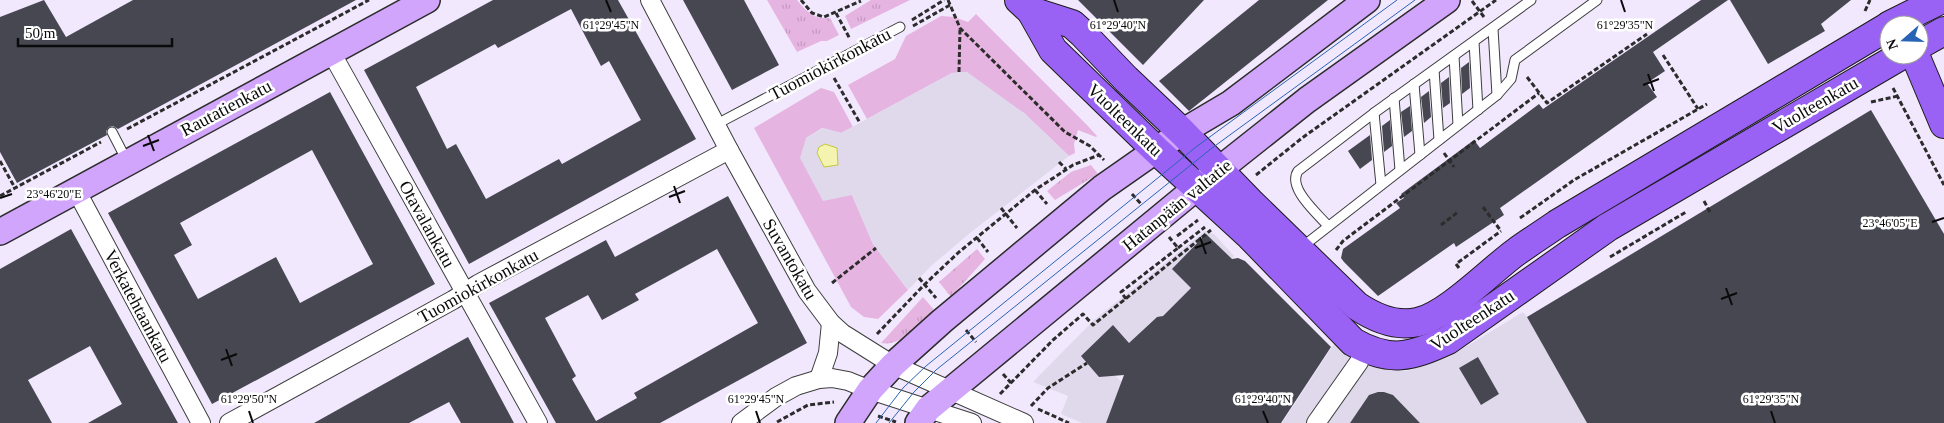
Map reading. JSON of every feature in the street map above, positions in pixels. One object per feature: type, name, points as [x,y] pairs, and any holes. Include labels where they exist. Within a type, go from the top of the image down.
[{"type":"main road","name":"Rautatienkatu","points":[[0,232],[427,0]]},
{"type":"main road","points":[[843,413],[870,390],[893,364],[1026,250],[1118,177],[1182,132],[1231,102],[1367,0]]},
{"type":"main road","name":"Hatanpään valtatie","points":[[923,416],[951,390],[1164,231],[1196,188],[1307,100],[1447,0]]},
{"type":"main road","name":"Vuolteenkatu","points":[[1922,15],[1940,0]]},
{"type":"main road","name":"Vuolteenkatu","points":[[1025,5],[1072,24],[1219,170],[1288,256],[1347,336],[1370,352],[1405,356],[1448,340],[1608,227],[1885,65]]},
{"type":"main road","name":"Vuolteenkatu","points":[[1025,5],[1053,50],[1196,188],[1368,314],[1392,323],[1418,322],[1448,307],[1516,252],[1557,224],[1879,44]]},
{"type":"main road","points":[[1920,65],[1935,96],[1944,124]]},
{"type":"street","name":"Suvantokatu","points":[[650,0],[715,125],[807,291],[831,323],[842,333],[893,364],[1024,423]]},
{"type":"street","name":"Otavalankatu","points":[[331,52],[538,423]]},
{"type":"street","name":"Tuomiokirkonkatu","points":[[229,423],[465,293],[478,284],[729,150]]},
{"type":"street","name":"Verkatehtaankatu","points":[[76,190],[201,423]]},
{"type":"street","points":[[819,379],[828,353],[831,323]]},
{"type":"street","points":[[1316,423],[1359,362]]},
{"type":"street","points":[[740,423],[776,396],[796,386],[819,379],[842,379],[870,390],[923,416],[972,423]]},
{"type":"lane","points":[[1328,226],[1298,190],[1294,181],[1298,171],[1394,98],[1531,0]]},
{"type":"lane","points":[[1288,256],[1497,95],[1511,79],[1515,60],[1597,0]]},
{"type":"lane","name":"Tuomiokirkonkatu","points":[[715,125],[900,27]]},
{"type":"lane","points":[[1493,29],[1497,95]]},
{"type":"lane","points":[[1474,42],[1478,110]]},
{"type":"lane","points":[[1454,56],[1458,125]]},
{"type":"lane","points":[[1434,70],[1439,140]]},
{"type":"lane","points":[[1414,84],[1420,155]]},
{"type":"lane","points":[[1394,98],[1400,170]]},
{"type":"lane","points":[[1374,113],[1381,185]]},
{"type":"lane","points":[[113,134],[128,161]]},
{"type":"path","points":[[0,196],[113,134],[369,0]]},
{"type":"path","points":[[801,0],[817,16],[824,17],[861,1]]},
{"type":"path","name":"Tuomiokirkonkatu","points":[[900,27],[944,0]]},
{"type":"path","points":[[948,0],[960,28],[1065,132],[1090,146],[1099,155],[1178,248]]},
{"type":"path","points":[[1256,176],[1302,138],[1496,0]]},
{"type":"path","points":[[1868,0],[1886,15]]},
{"type":"path","points":[[836,13],[857,51]]},
{"type":"path","points":[[959,72],[960,28]]},
{"type":"path","points":[[1336,250],[1343,241],[1539,94],[1546,103],[1647,34]]},
{"type":"path","points":[[1663,55],[1698,109]]},
{"type":"path","points":[[1894,65],[1944,185]]},
{"type":"path","points":[[831,73],[860,123]]},
{"type":"path","points":[[874,337],[924,285],[1035,190],[1066,169],[1099,155]]},
{"type":"path","points":[[1449,160],[1454,167]]},
{"type":"path","points":[[0,161],[15,188]]},
{"type":"path","points":[[1059,162],[1066,169]]},
{"type":"path","points":[[1035,190],[1047,204]]},
{"type":"path","points":[[1704,201],[1711,214]]},
{"type":"path","points":[[1002,208],[1017,228]]},
{"type":"path","points":[[1483,208],[1501,231]]},
{"type":"path","points":[[1440,225],[1458,212]]},
{"type":"path","points":[[1001,393],[1053,340],[1083,314],[1094,325],[1211,230],[1211,222],[1121,292],[1126,299]]},
{"type":"path","points":[[977,238],[988,252]]},
{"type":"path","points":[[832,283],[876,248]]},
{"type":"path","points":[[918,278],[937,299]]},
{"type":"path","points":[[962,325],[979,346]]},
{"type":"path","points":[[1030,406],[1048,388],[1087,364]]},
{"type":"path","points":[[775,423],[808,405],[826,402],[843,413]]},
{"type":"path","points":[[874,414],[898,423]]},
{"type":"green space","points":[[767,0],[797,0],[811,14],[820,18],[830,18],[839,35],[797,52]]},
{"type":"green space","points":[[871,0],[910,0],[851,29],[845,16]]},
{"type":"green space","points":[[976,14],[1087,125],[1096,137],[1078,130],[1074,144],[1075,153],[1069,156],[1024,113],[952,73],[867,119],[848,85],[895,59],[906,36],[941,16],[954,17],[968,22]]},
{"type":"green space","points":[[821,88],[834,92],[853,127],[841,133],[822,128],[806,138],[852,195],[873,244],[908,290],[878,319],[864,317],[851,307],[754,128]]},
{"type":"green space","points":[[1091,165],[1098,174],[1055,200],[1047,191],[1071,172]]},
{"type":"green space","points":[[977,249],[985,259],[951,297],[939,282]]},
{"type":"green space","points":[[923,297],[935,311],[903,338],[896,342],[881,343]]},
{"type":"shaded area","points":[[967,72],[1024,113],[1069,156],[970,233],[931,266],[908,290],[873,244],[852,195],[823,201],[800,158],[806,138],[823,128],[841,133],[952,73]]},
{"type":"shaded area","points":[[825,144],[837,148],[838,165],[824,167],[817,153],[819,147]]},
{"type":"shaded area","points":[[1205,231],[1214,234],[1234,256],[1229,262],[1190,289],[1161,317],[1156,317],[1129,343],[1113,326],[1082,356],[1099,377],[1111,372],[1122,382],[1106,423],[1082,423],[1061,414],[1068,396],[1033,382],[1094,320]]},
{"type":"shaded area","points":[[1523,312],[1607,400],[1609,423],[1420,423],[1393,395],[1384,392],[1369,395],[1350,423],[1282,423],[1334,344],[1359,362],[1383,369],[1407,371],[1449,357]],"holes":[[[1478,357],[1499,394],[1481,405],[1459,368]]]},
{"type":"building","points":[[44,0],[66,37],[133,0],[356,0],[118,129],[113,126],[109,127],[106,131],[107,135],[17,183],[0,152],[0,17]]},
{"type":"building","points":[[493,0],[618,0],[696,139],[469,264],[364,70]],"holes":[[[571,9],[601,66],[609,61],[641,120],[562,164],[559,159],[486,199],[456,144],[447,149],[416,87],[495,44],[498,48]]]},
{"type":"building","points":[[683,0],[744,0],[779,65],[732,90]]},
{"type":"building","points":[[1078,0],[1204,0],[1143,65]]},
{"type":"building","points":[[1259,0],[1328,0],[1189,111],[1159,81]]},
{"type":"building","points":[[1701,0],[1728,0],[1653,52],[1665,71],[1647,83],[1657,97],[1500,208],[1504,215],[1456,247],[1454,243],[1378,296],[1341,258],[1343,249],[1400,208],[1396,203],[1404,198],[1401,194],[1474,140],[1480,148],[1539,104],[1543,109]]},
{"type":"building","points":[[1730,0],[1851,0],[1821,24],[1825,31],[1768,64]]},
{"type":"building","points":[[1469,62],[1470,88],[1462,94],[1461,68]]},
{"type":"building","points":[[1449,77],[1450,103],[1443,108],[1441,83]]},
{"type":"building","points":[[1429,91],[1431,117],[1424,123],[1421,97]]},
{"type":"building","points":[[330,92],[435,284],[212,404],[108,213]],"holes":[[[312,150],[373,264],[300,303],[276,257],[198,299],[174,255],[192,245],[180,223]]]},
{"type":"building","points":[[1410,106],[1412,131],[1404,137],[1401,112]]},
{"type":"building","points":[[1871,110],[1944,234],[1944,423],[1587,423],[1527,317]]},
{"type":"building","points":[[1390,120],[1392,146],[1384,152],[1382,126]]},
{"type":"building","points":[[1370,135],[1372,160],[1360,169],[1348,151]]},
{"type":"building","points":[[728,196],[807,343],[660,423],[556,423],[489,303],[606,240],[615,257]],"holes":[[[717,249],[758,323],[634,393],[637,398],[596,421],[572,379],[576,376],[545,318],[588,295],[602,320],[639,300],[635,294]]]},
{"type":"building","points":[[71,229],[178,423],[88,423],[122,404],[90,346],[28,380],[52,423],[0,423],[0,269]]},
{"type":"building","points":[[1206,234],[1232,259],[1238,258],[1245,261],[1331,347],[1281,423],[1106,423],[1124,375],[1099,377],[1081,356],[1113,325],[1129,343],[1157,317],[1163,316],[1191,288],[1172,269]]},
{"type":"building","points":[[468,337],[514,423],[461,423],[449,402],[409,423],[314,423]]},
{"type":"building","points":[[1478,357],[1499,394],[1481,405],[1459,368]]},
{"type":"building","points":[[1378,392],[1393,395],[1420,423],[1350,423],[1369,395]]},
{"type":"tram line","points":[[876,423],[903,388],[926,366],[1196,147],[1397,0]]},
{"type":"tram line","points":[[889,423],[914,392],[936,370],[1212,148],[1415,0]]}]
